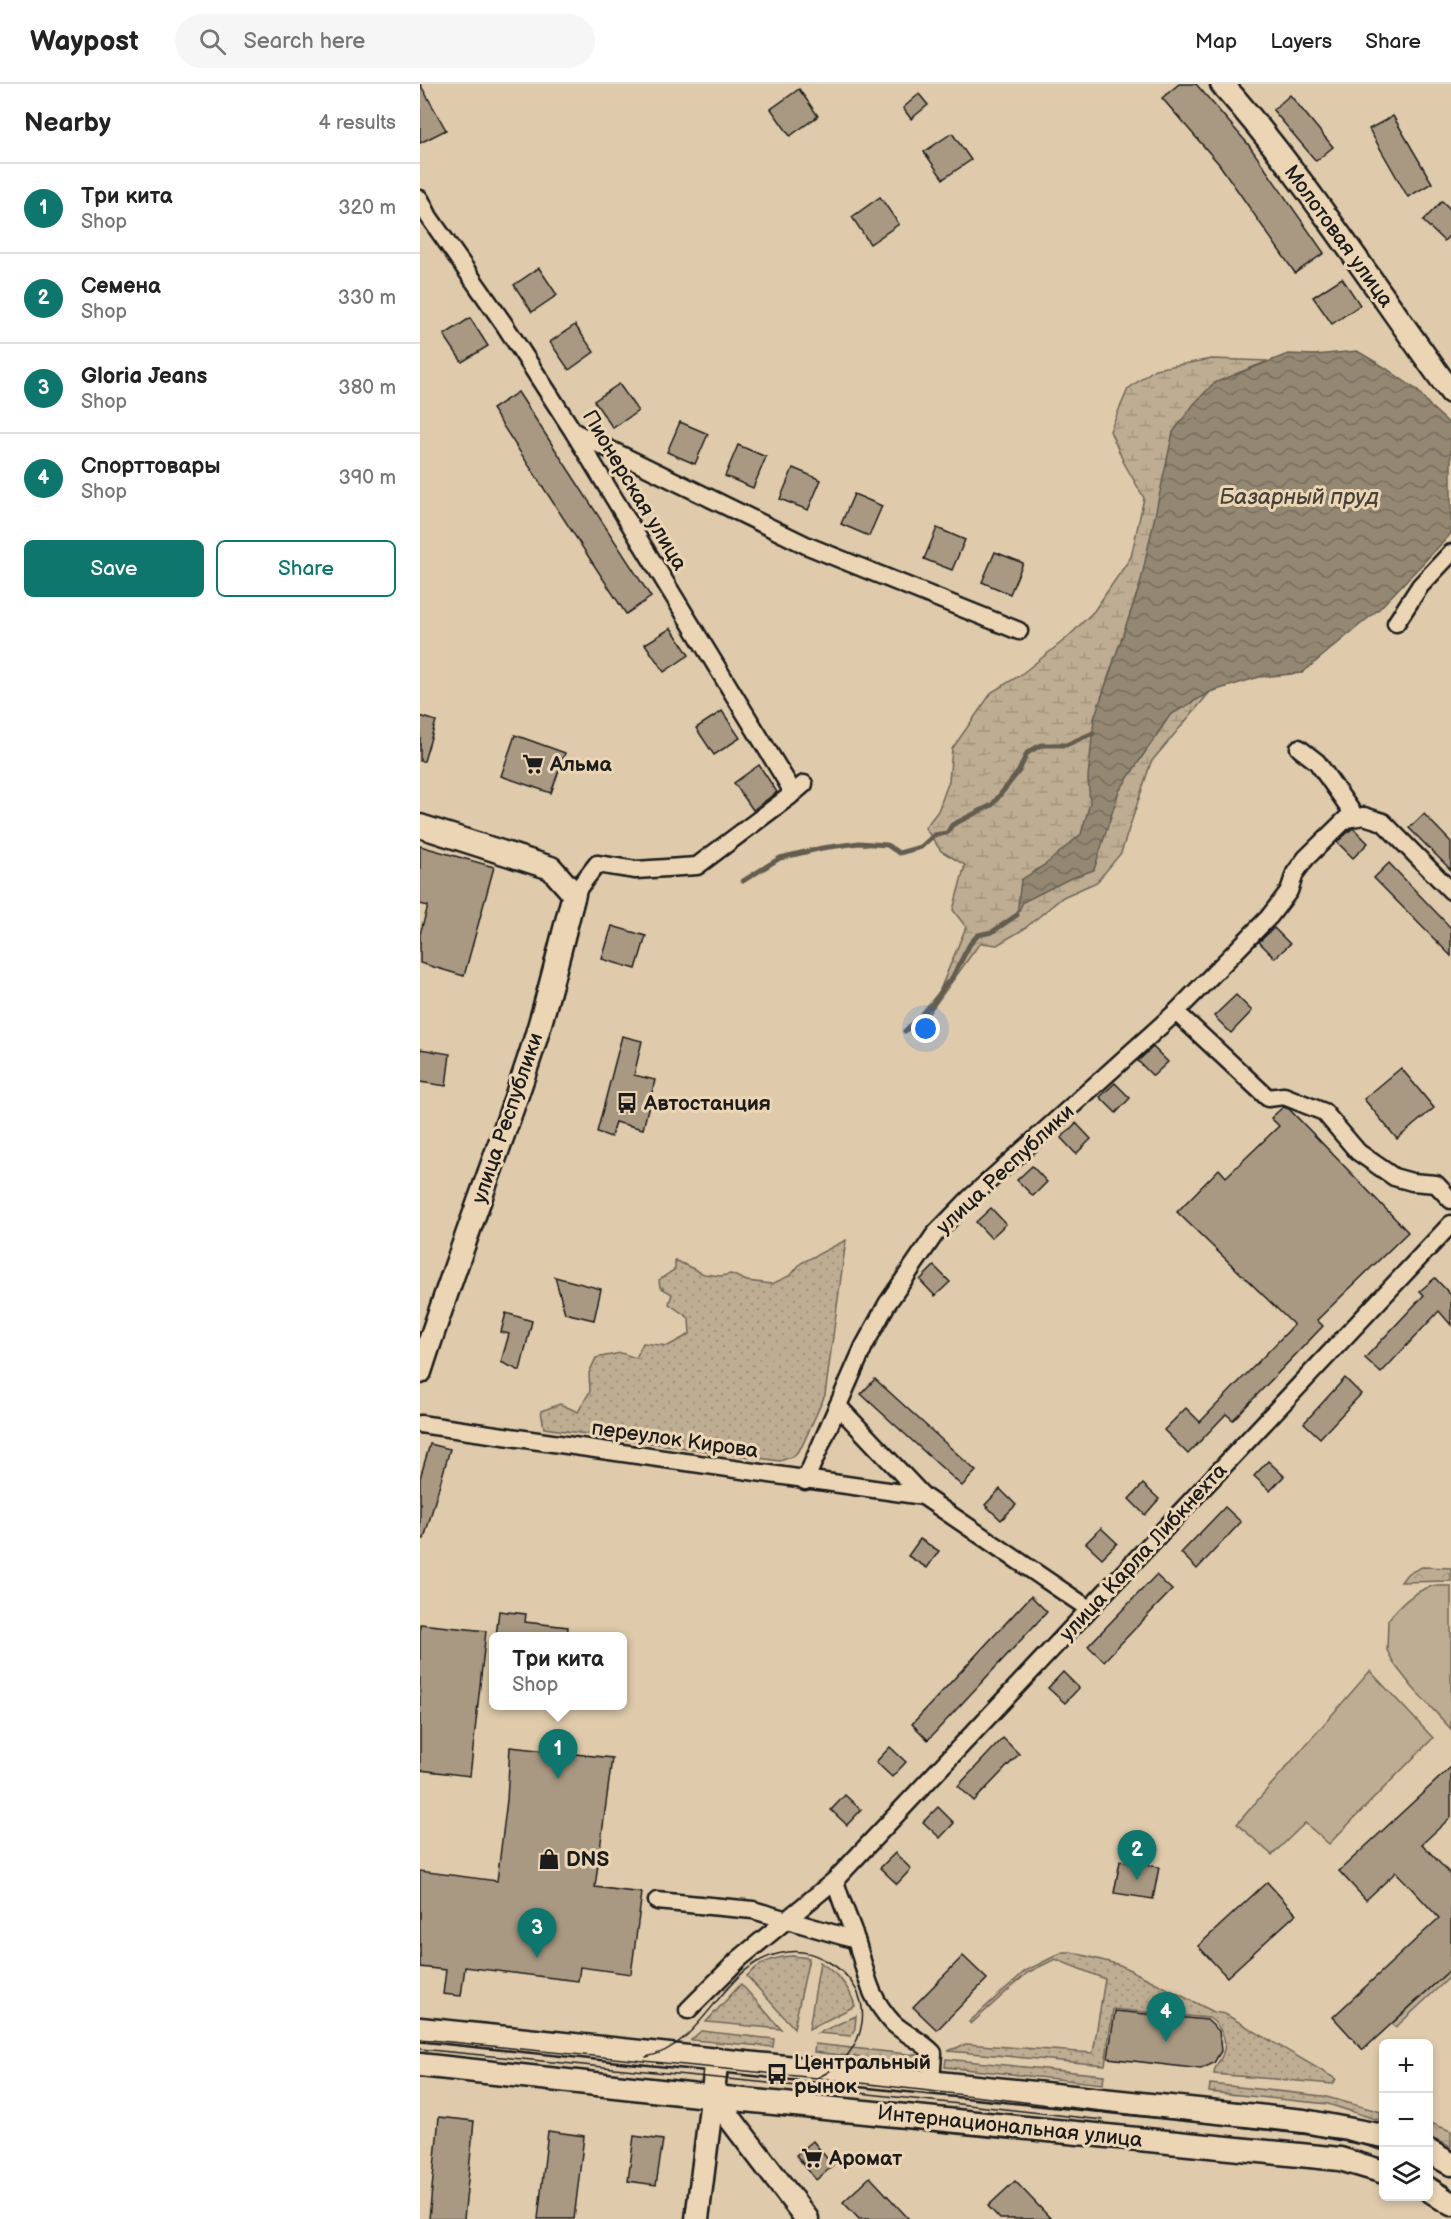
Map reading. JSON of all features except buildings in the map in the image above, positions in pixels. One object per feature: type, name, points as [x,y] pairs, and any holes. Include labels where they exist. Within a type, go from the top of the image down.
[{"type":"main road","name":"Молотовая улица","points":[[1222,84],[1309,193],[1451,392]]},
{"type":"main road","points":[[420,826],[551,868],[574,894]]},
{"type":"main road","name":"улица Республики","points":[[420,1372],[449,1281],[532,1050],[574,894]]},
{"type":"main road","name":"Интернациональная улица","points":[[420,2029],[1304,2121],[1379,2135]]},
{"type":"main road","points":[[697,2219],[717,2059]]},
{"type":"main road","name":"Интернациональная улица","points":[[420,2065],[1340,2159],[1379,2171]]},
{"type":"main road","points":[[713,2096],[807,2219]]},
{"type":"main road","points":[[1433,2154],[1451,2164]]},
{"type":"main road","points":[[1433,2193],[1451,2204]]},
{"type":"street","name":"Пионерская улица","points":[[420,199],[429,217],[504,324],[573,431],[790,787],[790,796]]},
{"type":"street","points":[[573,431],[808,546],[1019,631]]},
{"type":"street","points":[[1396,623],[1420,586],[1451,554]]},
{"type":"street","points":[[1299,748],[1317,762],[1354,816],[1364,816],[1383,822],[1451,891]]},
{"type":"street","points":[[574,894],[597,864],[636,870],[697,866],[804,784]]},
{"type":"street","name":"улица Республики","points":[[805,1481],[864,1346],[887,1304],[935,1234],[969,1198],[1176,1012],[1269,917],[1288,891],[1295,873],[1306,858],[1346,819],[1354,816]]},
{"type":"street","points":[[1176,1012],[1268,1098],[1284,1096],[1324,1112],[1358,1152],[1394,1177],[1412,1182],[1436,1184],[1451,1200]]},
{"type":"street","name":"улица Карла Либкнехта","points":[[688,2010],[739,1959],[835,1880],[1451,1224]]},
{"type":"street","name":"переулок Кирова","points":[[838,1406],[924,1496],[1089,1609]]},
{"type":"street","name":"переулок Кирова","points":[[420,1424],[805,1481],[924,1496]]},
{"type":"street","points":[[835,1880],[875,2001],[895,2025],[907,2035],[923,2042],[933,2053],[931,2082]]},
{"type":"street","points":[[657,1901],[753,1910],[856,1940]]},
{"type":"green space","points":[[1212,359],[1268,361],[1235,374],[1140,585],[1094,719],[1119,791],[1170,715],[1210,692],[1151,762],[1121,853],[1097,882],[1063,897],[1024,929],[997,945],[982,943],[925,1019],[911,1025],[939,992],[966,927],[953,910],[965,865],[941,851],[925,828],[938,811],[949,781],[952,749],[992,692],[1019,676],[1067,638],[1094,611],[1131,557],[1144,498],[1124,463],[1110,431],[1128,389],[1155,369]]},
{"type":"green space","points":[[846,1240],[825,1395],[802,1446],[794,1456],[780,1461],[544,1428],[541,1411],[560,1404],[578,1412],[590,1391],[589,1373],[596,1358],[621,1353],[636,1358],[643,1343],[668,1346],[690,1334],[689,1318],[669,1304],[672,1294],[660,1287],[659,1280],[675,1269],[675,1260],[704,1274],[721,1276],[731,1274],[747,1281],[772,1284],[791,1275],[801,1263]]},
{"type":"green space","points":[[1422,1567],[1451,1568],[1451,1581],[1401,1582],[1407,1574]]},
{"type":"green space","points":[[1432,1586],[1451,1586],[1451,1729],[1413,1688],[1395,1665],[1387,1650],[1388,1620],[1407,1600]]},
{"type":"green space","points":[[1370,1671],[1433,1738],[1329,1844],[1305,1823],[1272,1855],[1237,1824]]},
{"type":"green space","points":[[1063,1952],[1120,1965],[1214,2012],[1225,2014],[1336,2079],[1333,2084],[1214,2074],[1225,2045],[1223,2034],[1209,2018],[1113,2009],[1105,2065],[948,2051],[966,2044],[1093,2053],[1105,1979],[1055,1959],[1027,1973],[971,2024],[969,2022],[1025,1971]]},
{"type":"green space","points":[[793,1956],[809,1958],[794,2028],[747,1976],[768,1961]]},
{"type":"green space","points":[[820,1962],[842,1981],[850,1992],[855,2006],[809,2029]]},
{"type":"green space","points":[[1451,1969],[1451,1976],[1396,2027],[1392,2024]]},
{"type":"green space","points":[[741,1984],[781,2029],[706,2022]]},
{"type":"green space","points":[[856,2016],[855,2028],[851,2036],[818,2033]]},
{"type":"green space","points":[[701,2031],[774,2039],[773,2047],[691,2040]]},
{"type":"green space","points":[[815,2044],[925,2056],[924,2065],[814,2052]]},
{"type":"green space","points":[[946,2059],[1104,2075],[1103,2084],[945,2067]]},
{"type":"green space","points":[[1210,2084],[1323,2096],[1379,2111],[1379,2117],[1378,2120],[1328,2104],[1209,2092]]},
{"type":"green space","points":[[1433,2124],[1451,2131],[1451,2147],[1433,2139]]},
{"type":"water","name":"Базарный пруд","points":[[1357,351],[1417,390],[1431,407],[1451,425],[1451,533],[1379,609],[1302,673],[1259,677],[1210,692],[1170,715],[1119,791],[1094,870],[1069,879],[1023,902],[1017,915],[1021,880],[1046,864],[1081,834],[1090,803],[1088,777],[1094,719],[1140,585],[1173,432],[1194,404],[1214,383],[1288,354],[1315,355]]},
{"type":"waterway","points":[[743,881],[780,858],[822,848],[859,843],[887,845],[899,853],[921,847],[934,835],[947,833],[952,825],[992,805],[1019,771],[1027,753],[1041,745],[1066,745],[1093,733]]},
{"type":"waterway","points":[[905,1031],[933,1004],[978,935],[992,932],[1017,915]]},
{"type":"tram line","points":[[646,2057],[667,2049],[685,2037],[746,1970],[765,1958],[788,1952],[804,1952],[827,1961],[844,1974],[856,1989],[862,2005],[862,2022],[858,2038],[849,2054],[835,2067],[817,2078]]},
{"type":"tram line","points":[[420,2039],[817,2078],[1344,2139],[1379,2150]]},
{"type":"tram line","points":[[420,2049],[778,2084],[1103,2120]]},
{"type":"tram line","points":[[1433,2177],[1451,2188]]},
{"type":"place","name":"Альма","points":[[533,764]]},
{"type":"place","name":"Автостанция","points":[[627,1103]]},
{"type":"place","name":"Три кита","points":[[558,1779]]},
{"type":"place","name":"DNS","points":[[549,1859]]},
{"type":"place","name":"Семена","points":[[1137,1880]]},
{"type":"place","name":"Gloria Jeans","points":[[537,1958]]},
{"type":"place","name":"Спорттовары","points":[[1166,2042]]},
{"type":"place","name":"Центральный рынок","points":[[777,2074]]},
{"type":"place","name":"Аромат","points":[[812,2158]]}]
